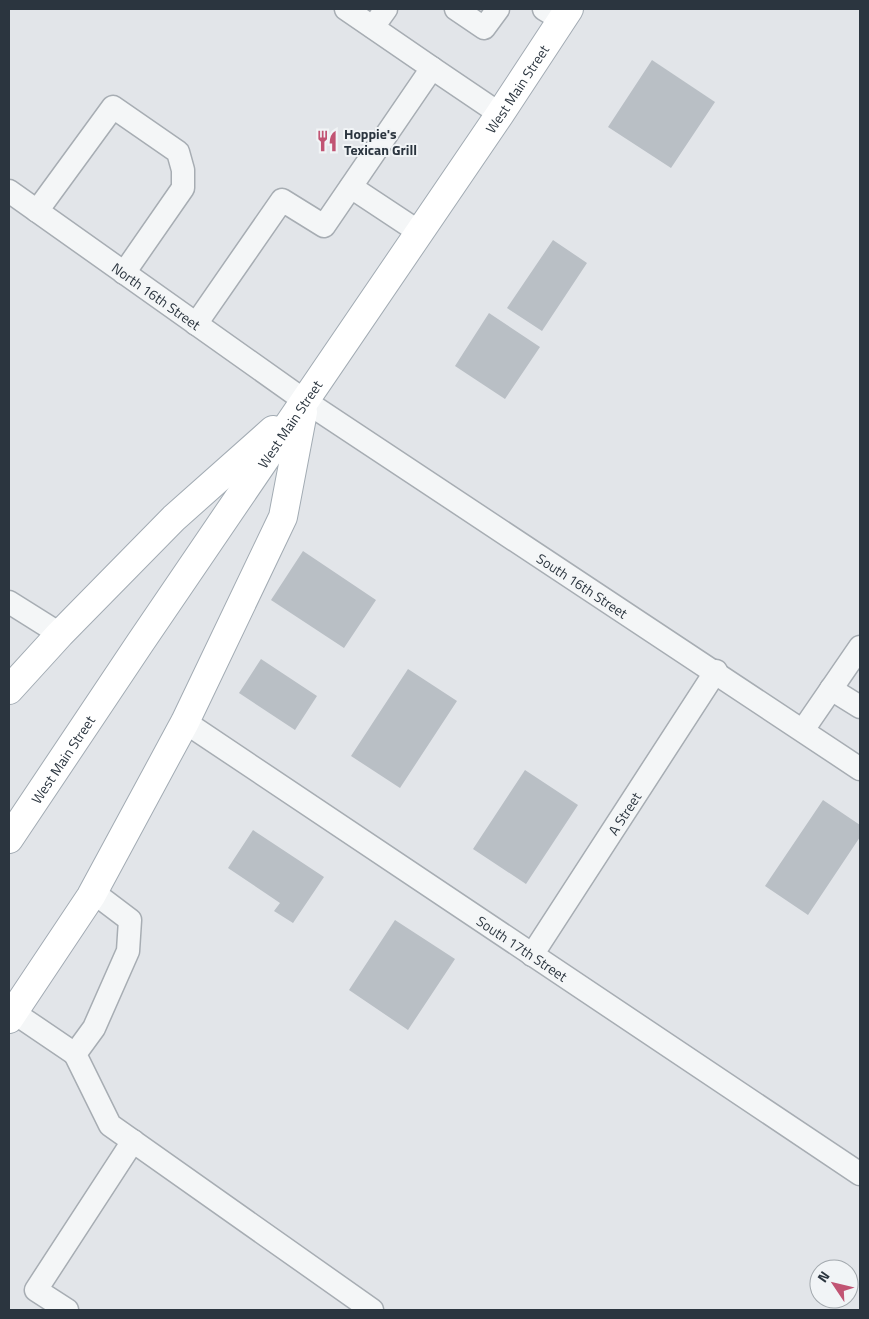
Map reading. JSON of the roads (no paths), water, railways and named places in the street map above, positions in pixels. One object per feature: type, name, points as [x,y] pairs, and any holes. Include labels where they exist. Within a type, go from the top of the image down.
[{"type":"main road","name":"West Main Street","points":[[9,839],[500,114],[558,12]]},
{"type":"main road","points":[[9,690],[60,634],[174,518],[305,401]]},
{"type":"main road","points":[[11,1016],[93,892],[185,722],[283,517],[305,401]]},
{"type":"street","points":[[346,9],[500,114]]},
{"type":"street","points":[[373,27],[386,9]]},
{"type":"street","points":[[456,9],[484,28],[498,9]]},
{"type":"street","points":[[196,324],[282,200],[324,226],[432,68]]},
{"type":"street","points":[[38,211],[114,107],[178,152],[183,170],[183,188],[124,272]]},
{"type":"street","points":[[351,187],[419,232]]},
{"type":"street","name":"North 16th Street","points":[[9,191],[305,401]]},
{"type":"street","name":"South 16th Street","points":[[305,401],[860,768]]},
{"type":"street","points":[[9,602],[60,634]]},
{"type":"street","points":[[803,730],[860,647]]},
{"type":"street","name":"A Street","points":[[532,955],[716,671]]},
{"type":"street","points":[[831,689],[860,707]]},
{"type":"street","name":"South 17th Street","points":[[185,722],[860,1174]]},
{"type":"street","points":[[75,1054],[94,1028],[128,951],[130,920],[93,892]]},
{"type":"street","points":[[11,1016],[75,1054],[110,1124],[372,1310]]},
{"type":"street","points":[[67,1310],[36,1290],[133,1141]]},
{"type":"place","name":"Hoppie's Texican Grill","points":[[327,141]]}]
